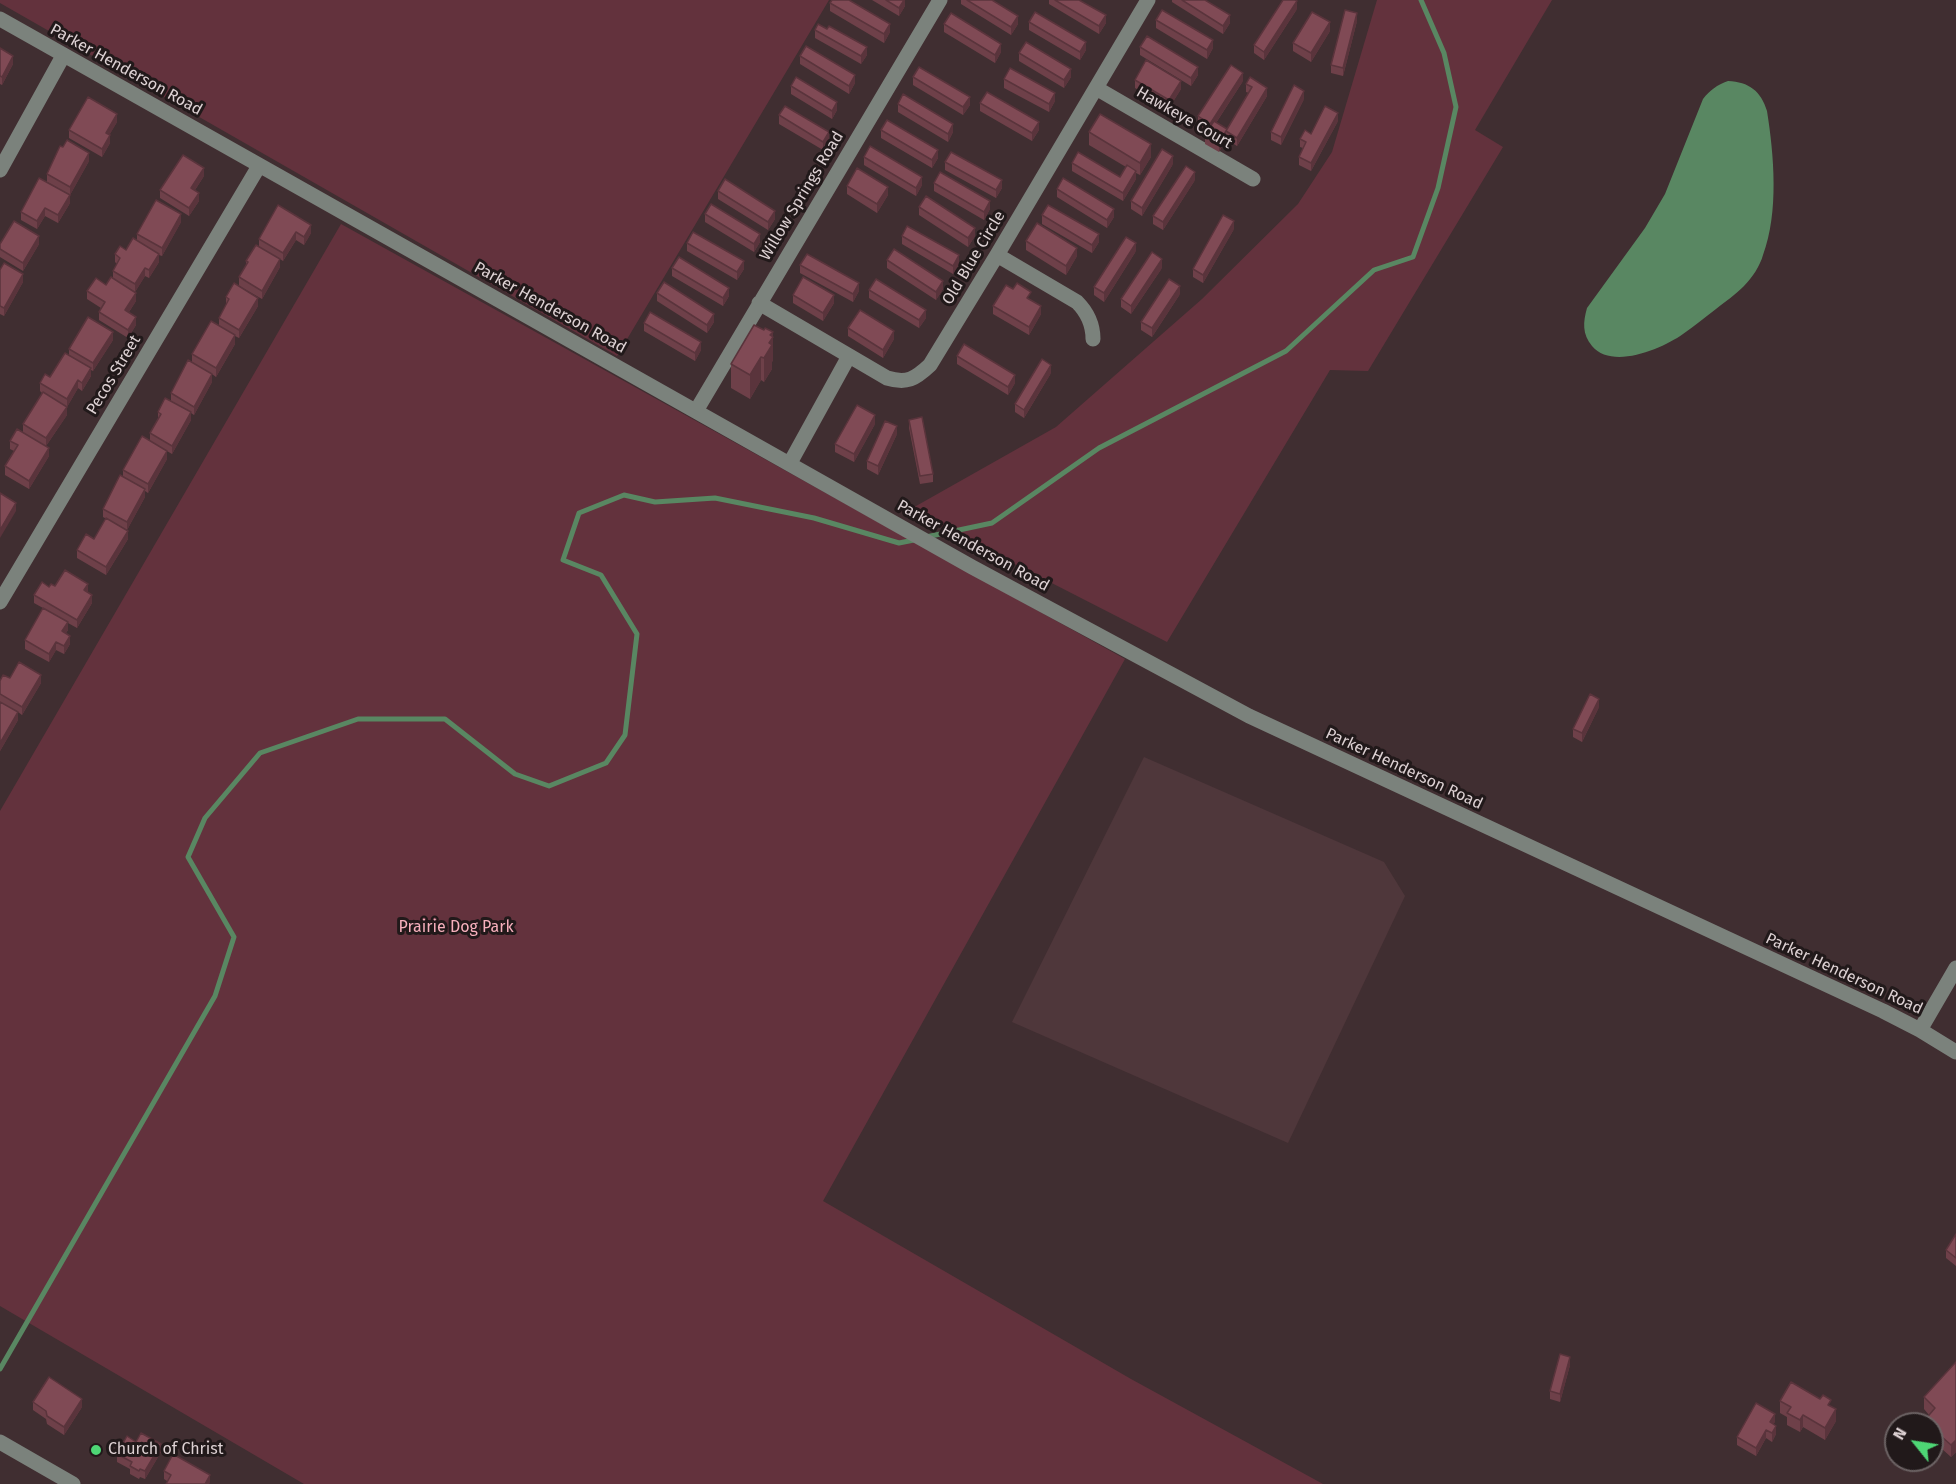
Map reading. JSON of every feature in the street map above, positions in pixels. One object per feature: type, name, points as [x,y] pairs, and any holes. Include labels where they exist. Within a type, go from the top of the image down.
[{"type":"street","name":"Willow Springs Road","points":[[696,411],[940,0]]},
{"type":"street","name":"Old Blue Circle","points":[[759,303],[894,380],[900,382],[917,377],[930,365],[1148,0]]},
{"type":"street","name":"Parker Henderson Road","points":[[0,20],[1116,646],[1249,716],[1883,1011],[1956,1052]]},
{"type":"street","points":[[0,170],[63,56]]},
{"type":"street","name":"Hawkeye Court","points":[[1096,88],[1253,179]]},
{"type":"street","name":"Pecos Street","points":[[0,602],[259,166]]},
{"type":"street","points":[[997,255],[1077,302],[1085,311],[1093,330],[1093,339]]},
{"type":"street","points":[[790,464],[849,356]]},
{"type":"street","points":[[1920,1030],[1956,968]]},
{"type":"street","points":[[0,1442],[64,1481]]},
{"type":"shaded area","points":[[1728,81],[1742,83],[1753,89],[1758,93],[1767,111],[1774,183],[1771,221],[1760,263],[1738,292],[1674,340],[1637,355],[1624,357],[1601,353],[1592,346],[1585,332],[1587,308],[1645,228],[1665,194],[1703,99],[1714,88]]},
{"type":"shaded area","points":[[1144,757],[1384,862],[1405,896],[1288,1143],[1012,1022]]},
{"type":"green space","points":[[0,0],[829,0],[617,356],[0,3]]},
{"type":"green space","points":[[1377,0],[1552,0],[1475,130],[1503,147],[1368,371],[1330,370],[1167,642],[909,510],[1056,427],[1202,299],[1298,204],[1332,152]]},
{"type":"green space","name":"Prairie Dog Park","points":[[341,224],[1125,659],[823,1201],[1131,1379],[1323,1484],[304,1484],[0,1306],[0,811]]},
{"type":"building","points":[[832,0],[849,0],[890,24],[884,34],[830,3]]},
{"type":"building","points":[[886,0],[904,0],[899,8]]},
{"type":"building","points":[[967,0],[992,0],[1018,16],[1011,27]]},
{"type":"building","points":[[1055,0],[1079,0],[1106,15],[1099,26]]},
{"type":"building","points":[[1182,0],[1205,0],[1230,15],[1223,26]]},
{"type":"building","points":[[1283,0],[1297,1],[1264,52],[1254,45]]},
{"type":"building","points":[[1162,10],[1213,40],[1207,50],[1156,20]]},
{"type":"building","points":[[1345,10],[1357,13],[1343,68],[1331,65]]},
{"type":"building","points":[[1035,12],[1086,42],[1080,52],[1029,22]]},
{"type":"building","points":[[1312,12],[1330,22],[1311,53],[1293,43]]},
{"type":"building","points":[[951,13],[1001,44],[995,55],[944,24]]},
{"type":"building","points":[[818,24],[827,29],[829,26],[867,47],[861,56],[815,30]]},
{"type":"building","points":[[1147,36],[1198,67],[1191,78],[1140,47]]},
{"type":"building","points":[[1026,42],[1071,69],[1064,80],[1019,53]]},
{"type":"building","points":[[806,46],[855,75],[849,86],[800,56]]},
{"type":"building","points":[[0,48],[13,56],[2,77],[0,76]]},
{"type":"building","points":[[1146,60],[1181,81],[1169,100],[1135,80]]},
{"type":"building","points":[[1231,65],[1243,73],[1210,124],[1198,116]]},
{"type":"building","points":[[919,67],[970,97],[963,107],[913,77]]},
{"type":"building","points":[[1010,68],[1055,93],[1049,104],[1004,79]]},
{"type":"building","points":[[796,77],[837,102],[832,111],[791,86]]},
{"type":"building","points":[[1250,77],[1267,88],[1237,138],[1226,131],[1252,87],[1246,84]]},
{"type":"building","points":[[1294,85],[1304,91],[1281,137],[1271,132]]},
{"type":"building","points":[[987,92],[1039,122],[1032,133],[980,103]]},
{"type":"building","points":[[903,94],[953,124],[948,134],[898,104]]},
{"type":"building","points":[[88,97],[117,114],[106,133],[110,135],[102,149],[69,130]]},
{"type":"building","points":[[785,106],[829,132],[823,142],[779,115]]},
{"type":"building","points":[[1325,106],[1338,113],[1311,163],[1299,157],[1306,142],[1300,139],[1305,130],[1311,134]]},
{"type":"building","points":[[1100,114],[1151,144],[1140,163],[1089,132]]},
{"type":"building","points":[[887,120],[938,150],[932,160],[881,130]]},
{"type":"building","points":[[1214,121],[1227,129],[1219,143],[1205,135]]},
{"type":"building","points":[[67,140],[89,153],[70,187],[47,174],[60,146],[63,147]]},
{"type":"building","points":[[870,146],[922,177],[916,188],[864,157]]},
{"type":"building","points":[[1162,149],[1173,156],[1142,208],[1131,201]]},
{"type":"building","points":[[951,152],[1002,180],[996,190],[945,162]]},
{"type":"building","points":[[1078,152],[1120,177],[1127,165],[1136,171],[1123,193],[1072,163]]},
{"type":"building","points":[[183,155],[204,168],[191,188],[199,193],[189,208],[160,190]]},
{"type":"building","points":[[1186,166],[1195,172],[1163,222],[1153,216]]},
{"type":"building","points":[[857,168],[888,187],[877,204],[847,186]]},
{"type":"building","points":[[940,172],[990,201],[984,212],[934,183]]},
{"type":"building","points":[[39,178],[70,195],[58,215],[45,208],[37,221],[21,212]]},
{"type":"building","points":[[1063,178],[1114,209],[1107,220],[1057,189]]},
{"type":"building","points":[[725,179],[775,211],[768,222],[718,191]]},
{"type":"building","points":[[926,196],[975,228],[968,238],[919,207]]},
{"type":"building","points":[[156,200],[181,214],[162,248],[137,234]]},
{"type":"building","points":[[711,204],[760,234],[754,244],[705,214]]},
{"type":"building","points":[[278,205],[311,225],[304,237],[296,232],[283,253],[259,239]]},
{"type":"building","points":[[1048,205],[1099,234],[1092,245],[1042,215]]},
{"type":"building","points":[[1223,215],[1234,221],[1203,275],[1193,269]]},
{"type":"building","points":[[14,221],[39,236],[23,263],[0,249],[0,244]]},
{"type":"building","points":[[1037,223],[1077,248],[1066,266],[1026,241]]},
{"type":"building","points":[[907,226],[959,255],[953,266],[902,236]]},
{"type":"building","points":[[693,232],[744,261],[737,272],[687,243]]},
{"type":"building","points":[[1126,237],[1136,243],[1104,293],[1094,287]]},
{"type":"building","points":[[133,238],[159,254],[149,270],[145,268],[135,284],[113,271],[120,258],[115,254],[120,246],[126,250]]},
{"type":"building","points":[[256,245],[280,259],[262,291],[239,277]]},
{"type":"building","points":[[894,249],[943,281],[936,292],[887,260]]},
{"type":"building","points":[[1152,252],[1162,259],[1131,306],[1121,299]]},
{"type":"building","points":[[807,254],[859,283],[853,294],[800,265]]},
{"type":"building","points":[[679,257],[729,288],[723,298],[672,268]]},
{"type":"building","points":[[4,263],[23,274],[4,308],[0,306],[0,270]]},
{"type":"building","points":[[111,277],[136,293],[125,310],[136,317],[128,330],[99,312],[105,302],[87,291],[96,278],[106,285]]},
{"type":"building","points":[[803,277],[834,295],[823,313],[793,295]]},
{"type":"building","points":[[876,279],[926,310],[919,320],[869,290]]},
{"type":"building","points":[[1169,279],[1180,286],[1152,328],[1141,322]]},
{"type":"building","points":[[664,282],[714,314],[707,325],[657,293]]},
{"type":"building","points":[[234,283],[258,298],[239,330],[219,318],[229,299],[226,297]]},
{"type":"building","points":[[1017,283],[1031,292],[1027,298],[1041,306],[1029,327],[993,306],[1006,285],[1013,289]]},
{"type":"building","points":[[860,310],[894,331],[883,350],[848,328]]},
{"type":"building","points":[[650,312],[701,342],[695,353],[644,323]]},
{"type":"building","points":[[88,317],[113,332],[93,363],[69,349]]},
{"type":"building","points":[[211,321],[235,335],[216,368],[192,354]]},
{"type":"building","points":[[754,325],[773,332],[770,335],[773,337],[769,343],[772,345],[750,375],[731,364]]},
{"type":"building","points":[[964,344],[1015,375],[1008,387],[957,356]]},
{"type":"building","points":[[65,353],[91,368],[82,383],[78,380],[67,399],[40,383],[45,374],[50,377]]},
{"type":"building","points":[[1042,359],[1051,365],[1024,410],[1015,404]]},
{"type":"building","points":[[188,360],[212,374],[194,407],[171,393]]},
{"type":"building","points":[[43,392],[67,407],[46,438],[23,424]]},
{"type":"building","points":[[165,398],[191,412],[172,446],[150,433],[161,414],[158,412]]},
{"type":"building","points":[[857,405],[875,415],[854,454],[835,444]]},
{"type":"building","points":[[922,417],[933,474],[920,476],[909,420]]},
{"type":"building","points":[[885,421],[897,426],[878,466],[867,461]]},
{"type":"building","points":[[17,429],[49,448],[29,481],[5,466],[18,445],[10,441]]},
{"type":"building","points":[[142,436],[167,451],[148,484],[123,470]]},
{"type":"building","points":[[120,475],[145,489],[127,522],[103,509]]},
{"type":"building","points":[[0,493],[16,503],[0,530]]},
{"type":"building","points":[[106,518],[128,531],[106,567],[77,550],[86,534],[94,539]]},
{"type":"building","points":[[65,570],[88,584],[84,590],[92,595],[77,620],[34,595],[42,582],[49,587],[51,584],[55,586]]},
{"type":"building","points":[[43,608],[68,622],[62,631],[70,636],[64,646],[56,642],[49,654],[25,640]]},
{"type":"building","points":[[19,662],[41,675],[22,707],[0,694],[0,681],[3,675],[10,678]]},
{"type":"building","points":[[1590,694],[1599,699],[1582,733],[1573,729]]},
{"type":"building","points":[[0,702],[18,712],[0,743]]},
{"type":"building","points":[[1956,1234],[1956,1258],[1946,1250]]},
{"type":"building","points":[[1560,1354],[1570,1357],[1560,1394],[1550,1391]]},
{"type":"building","points":[[1956,1362],[1956,1440],[1951,1445],[1944,1439],[1944,1412],[1932,1412],[1935,1408],[1924,1397]]},
{"type":"building","points":[[49,1377],[82,1399],[64,1427],[47,1416],[46,1411],[33,1402]]},
{"type":"building","points":[[1791,1382],[1820,1399],[1823,1395],[1831,1400],[1828,1405],[1836,1409],[1825,1428],[1803,1415],[1800,1420],[1787,1413],[1791,1407],[1780,1401]]},
{"type":"building","points":[[1756,1403],[1775,1414],[1770,1422],[1776,1426],[1772,1433],[1766,1430],[1756,1448],[1737,1437]]},
{"type":"building","points":[[141,1433],[161,1444],[145,1471],[140,1469],[139,1471],[130,1466],[132,1462],[117,1454],[127,1436],[136,1442]]},
{"type":"building","points":[[173,1454],[210,1475],[205,1484],[166,1484],[171,1475],[164,1471]]},
{"type":"waterway","points":[[926,537],[992,523],[1099,448],[1286,351],[1374,270],[1413,257],[1438,188],[1456,107],[1444,53],[1421,0]]},
{"type":"waterway","points":[[0,1369],[215,996],[234,937],[188,857],[205,818],[260,753],[358,719],[445,719],[515,774],[549,786],[606,763],[625,735],[637,634],[601,575],[563,560],[579,513],[624,495],[655,502],[715,498],[814,518],[899,543],[914,540]]},
{"type":"place","name":"Church of Christ","points":[[96,1450]]}]
